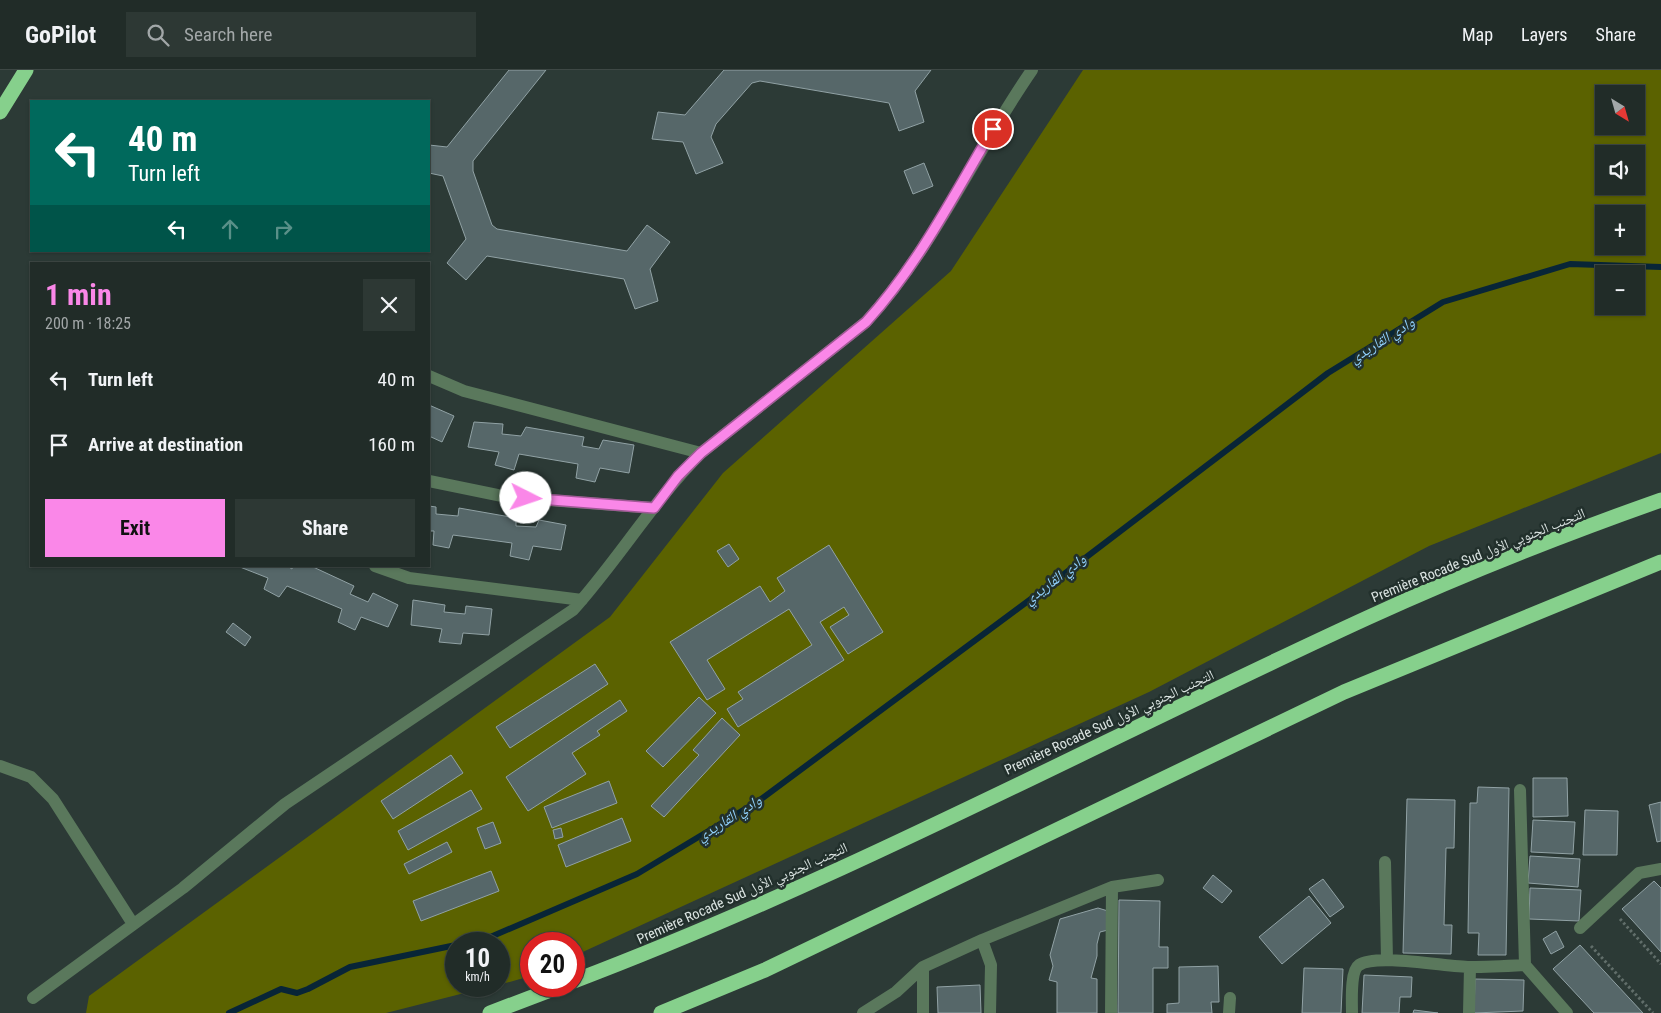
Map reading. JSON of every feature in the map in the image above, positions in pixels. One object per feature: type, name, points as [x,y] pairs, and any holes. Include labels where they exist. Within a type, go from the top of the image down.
[{"type":"highway","points":[[2,105],[26,70]]},
{"type":"highway","name":"Première Rocade Sud التجنب الجنوبي الأول","points":[[585,977],[769,902],[1369,617],[1479,570],[1661,500]]},
{"type":"highway","points":[[661,1013],[765,970],[1344,692],[1661,562]]},
{"type":"highway","points":[[490,1013],[532,997]]},
{"type":"street","points":[[33,998],[183,888],[285,804],[573,610],[678,476],[701,453],[866,322],[888,297],[916,258],[1003,112],[1032,70]]},
{"type":"street","points":[[430,376],[464,391],[701,453]]},
{"type":"street","points":[[430,481],[507,497],[654,508]]},
{"type":"street","points":[[378,567],[409,578],[582,600]]},
{"type":"street","points":[[0,766],[31,777],[53,799],[134,924]]},
{"type":"street","points":[[1520,790],[1525,964],[1567,1013]]},
{"type":"street","points":[[1385,862],[1386,960]]},
{"type":"street","points":[[1580,928],[1639,873],[1661,869]]},
{"type":"street","points":[[863,1013],[896,992],[923,967],[982,940],[1112,887],[1158,880]]},
{"type":"street","points":[[1111,1013],[1112,887]]},
{"type":"street","points":[[982,940],[991,965],[990,1013]]},
{"type":"street","points":[[1352,1013],[1354,971],[1358,965],[1366,961],[1386,960],[1470,968],[1525,964]]},
{"type":"street","points":[[923,967],[923,1013]]},
{"type":"street","points":[[1469,1013],[1470,968]]},
{"type":"street","points":[[1229,1013],[1230,998]]},
{"type":"path","points":[[1620,919],[1661,964]]},
{"type":"path","points":[[1591,946],[1654,1013]]},
{"type":"shaded area","points":[[1083,70],[1661,70],[1661,453],[1429,546],[1149,692],[585,951],[585,932],[520,932],[520,979],[510,982],[510,932],[445,932],[445,997],[449,997],[386,1013],[86,1013],[89,996],[610,617],[723,473],[951,271]]},
{"type":"building","points":[[509,70],[546,70],[473,161],[473,171],[492,225],[497,229],[627,251],[647,225],[670,242],[650,269],[658,301],[635,309],[624,279],[487,256],[466,280],[447,263],[466,239],[443,176],[430,173],[430,145],[447,147]]},
{"type":"building","points":[[724,70],[931,70],[915,91],[924,122],[899,131],[889,103],[760,81],[752,83],[716,124],[711,137],[723,163],[696,174],[683,142],[652,139],[658,112],[685,115]]},
{"type":"building","points":[[924,163],[933,186],[913,194],[904,171]]},
{"type":"building","points":[[430,405],[454,416],[442,442],[430,436]]},
{"type":"building","points":[[474,422],[503,424],[502,434],[521,436],[526,427],[584,437],[582,446],[599,449],[603,440],[634,445],[629,473],[600,468],[595,482],[576,478],[578,464],[519,454],[514,470],[495,465],[499,452],[468,447]]},
{"type":"building","points":[[430,506],[436,507],[436,514],[458,516],[459,508],[516,518],[516,526],[536,527],[539,520],[566,525],[561,550],[533,546],[529,560],[510,556],[512,543],[453,535],[449,548],[433,545],[434,531],[430,531]]},
{"type":"building","points":[[534,509],[534,522],[520,523],[520,510]]},
{"type":"building","points":[[729,544],[739,559],[728,567],[717,551]]},
{"type":"building","points":[[829,545],[883,632],[848,654],[830,627],[849,615],[844,607],[820,622],[844,660],[738,727],[727,709],[743,699],[738,692],[812,645],[789,609],[707,660],[725,689],[707,700],[670,642],[760,586],[770,602],[785,591],[777,578]]},
{"type":"building","points":[[240,567],[289,567],[292,569],[293,567],[313,567],[354,586],[350,594],[368,602],[373,593],[398,605],[388,627],[361,617],[355,630],[338,622],[342,609],[287,586],[279,597],[264,589],[268,578]]},
{"type":"building","points":[[413,600],[445,605],[444,612],[465,614],[466,606],[492,609],[489,635],[463,633],[461,644],[439,642],[442,629],[411,625]]},
{"type":"building","points":[[233,623],[251,637],[245,646],[226,632]]},
{"type":"building","points":[[595,664],[608,684],[510,748],[496,727]]},
{"type":"building","points":[[699,697],[716,713],[663,767],[646,751]]},
{"type":"building","points":[[620,700],[627,711],[597,731],[600,735],[572,753],[586,774],[528,811],[506,777]]},
{"type":"building","points":[[722,718],[740,735],[664,817],[651,806],[699,755],[693,750]]},
{"type":"building","points":[[451,755],[463,773],[393,819],[381,801]]},
{"type":"building","points":[[1533,778],[1567,778],[1568,816],[1533,817]]},
{"type":"building","points":[[609,781],[617,803],[552,828],[544,807]]},
{"type":"building","points":[[1478,787],[1509,788],[1506,955],[1478,955],[1479,933],[1468,933],[1470,803],[1477,803]]},
{"type":"building","points":[[471,790],[482,809],[408,850],[398,831]]},
{"type":"building","points":[[1407,799],[1455,800],[1454,848],[1446,848],[1444,925],[1452,925],[1451,954],[1403,953]]},
{"type":"building","points":[[1661,802],[1661,841],[1657,842],[1649,805]]},
{"type":"building","points":[[1585,810],[1618,811],[1617,855],[1583,855]]},
{"type":"building","points":[[622,818],[631,841],[566,867],[558,845]]},
{"type":"building","points":[[1533,820],[1575,822],[1573,854],[1531,852]]},
{"type":"building","points":[[493,822],[501,843],[485,849],[477,828]]},
{"type":"building","points":[[561,828],[563,837],[555,839],[553,830]]},
{"type":"building","points":[[447,842],[452,852],[409,874],[404,864]]},
{"type":"building","points":[[1530,856],[1580,859],[1578,887],[1528,883]]},
{"type":"building","points":[[491,871],[499,891],[421,921],[413,901]]},
{"type":"building","points":[[1213,875],[1232,891],[1222,903],[1203,888]]},
{"type":"building","points":[[1323,879],[1344,907],[1330,917],[1309,889]]},
{"type":"building","points":[[1654,881],[1661,888],[1661,952],[1622,909]]},
{"type":"building","points":[[1530,888],[1581,890],[1579,921],[1529,919]]},
{"type":"building","points":[[1309,896],[1331,923],[1282,964],[1259,937]]},
{"type":"building","points":[[1119,900],[1160,901],[1159,947],[1168,947],[1168,968],[1153,968],[1153,1013],[1118,1013]]},
{"type":"building","points":[[1098,908],[1108,911],[1108,930],[1100,932],[1097,956],[1091,978],[1097,979],[1097,1013],[1057,1013],[1057,982],[1049,980],[1053,966],[1050,955],[1060,919]]},
{"type":"building","points":[[1556,931],[1564,947],[1551,954],[1543,939]]},
{"type":"building","points":[[1580,945],[1643,1013],[1594,1013],[1553,969]]},
{"type":"building","points":[[1218,966],[1219,1002],[1211,1002],[1212,1013],[1167,1013],[1167,1004],[1179,1003],[1179,967]]},
{"type":"building","points":[[1304,968],[1343,969],[1341,1013],[1302,1013]]},
{"type":"building","points":[[1364,975],[1412,977],[1411,997],[1400,997],[1399,1013],[1362,1013]]},
{"type":"building","points":[[1475,979],[1524,980],[1523,1011],[1474,1013]]},
{"type":"building","points":[[980,985],[981,1013],[938,1013],[937,987]]},
{"type":"building","points":[[1414,1010],[1438,1013],[1413,1013]]},
{"type":"waterway","name":"وادي القاريدي","points":[[502,932],[637,874],[760,800],[1051,584],[1328,373],[1443,302],[1570,264],[1661,267]]},
{"type":"waterway","name":"وادي القاريدي","points":[[229,1013],[281,989],[297,993],[308,989],[350,967],[445,947]]},
{"type":"route","points":[[526,498],[654,508],[678,476],[701,453],[866,322],[888,297],[916,258],[993,129]]}]
